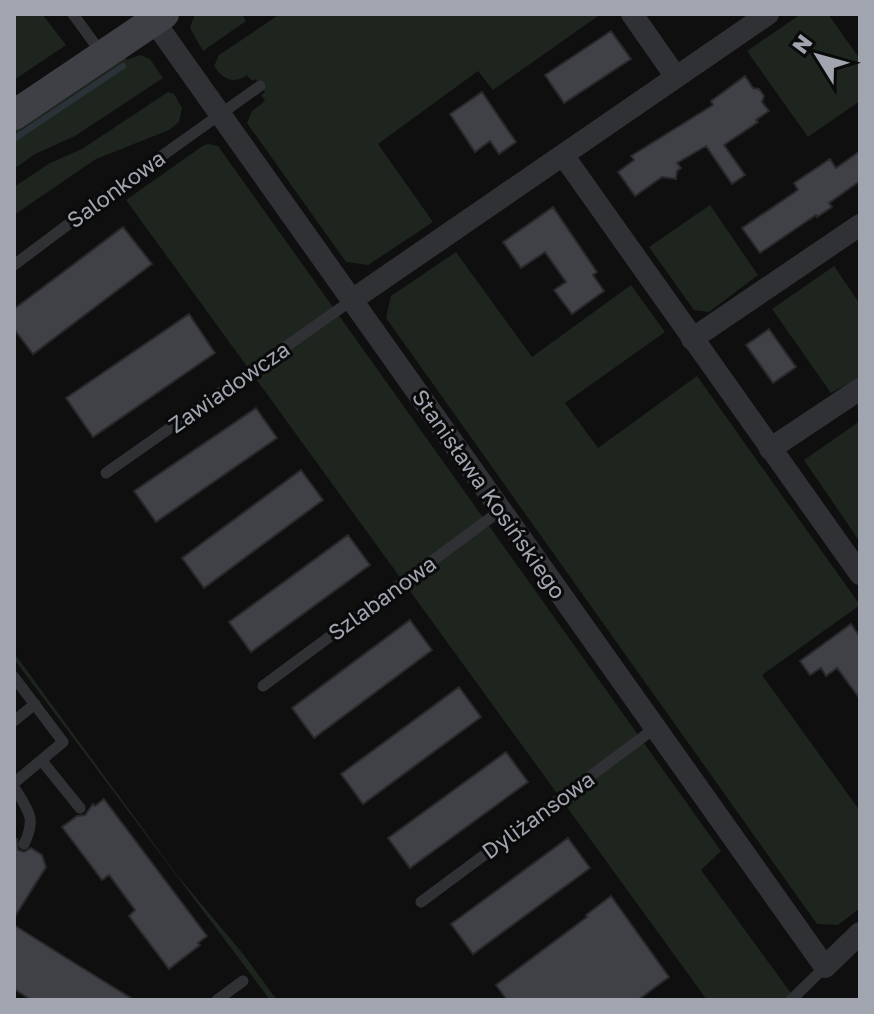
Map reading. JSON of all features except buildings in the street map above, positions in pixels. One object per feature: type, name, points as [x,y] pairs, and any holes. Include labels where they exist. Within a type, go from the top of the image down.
[{"type":"street","points":[[632,14],[676,77]]},
{"type":"street","points":[[352,300],[768,14]]},
{"type":"street","points":[[14,115],[159,17]]},
{"type":"street","name":"Stanisława Kosińskiego","points":[[159,17],[219,114],[825,967]]},
{"type":"street","points":[[563,155],[860,574]]},
{"type":"street","points":[[692,339],[860,225]]},
{"type":"street","points":[[770,449],[860,389]]},
{"type":"street","points":[[825,967],[860,933]]},
{"type":"lane","points":[[73,14],[102,55]]},
{"type":"lane","name":"Salonkowa","points":[[14,265],[260,86]]},
{"type":"lane","name":"Zawiadowcza","points":[[106,473],[352,300]]},
{"type":"lane","name":"Szlabanowa","points":[[263,686],[501,510]]},
{"type":"lane","points":[[14,677],[63,742],[14,785],[30,811],[32,823],[24,844]]},
{"type":"lane","points":[[14,721],[35,704]]},
{"type":"lane","name":"Dyliżansowa","points":[[421,902],[655,728]]},
{"type":"lane","points":[[42,761],[80,808]]},
{"type":"lane","points":[[791,1000],[825,967]]},
{"type":"lane","points":[[217,1000],[243,981]]},
{"type":"shaded area","points":[[14,14],[42,14],[66,45],[14,80]]},
{"type":"shaded area","points":[[195,14],[242,14],[246,21],[203,51],[190,28]]},
{"type":"shaded area","points":[[280,14],[601,14],[493,90],[478,71],[378,144],[433,222],[368,265],[346,262],[247,123],[252,111],[265,101],[261,95],[265,92],[256,79],[252,81],[247,75],[237,80],[229,79],[214,66],[219,55]]},
{"type":"shaded area","points":[[801,14],[828,14],[860,59],[860,101],[808,137],[747,51]]},
{"type":"shaded area","points":[[122,53],[127,60],[140,55],[150,59],[163,78],[75,136],[35,154],[14,169],[14,128]]},
{"type":"shaded area","points":[[168,92],[174,94],[182,108],[179,122],[169,130],[96,159],[14,215],[14,187],[50,163],[82,149]]},
{"type":"shaded area","points":[[209,144],[218,146],[721,851],[701,870],[796,1000],[707,1000],[126,200]]},
{"type":"shaded area","points":[[710,205],[758,275],[709,312],[694,310],[649,247]]},
{"type":"shaded area","points":[[456,252],[532,357],[631,285],[665,332],[565,403],[598,448],[697,376],[860,605],[762,675],[860,811],[860,908],[838,925],[817,924],[386,318],[391,296]]},
{"type":"shaded area","points":[[834,266],[860,304],[860,377],[831,393],[772,309]]},
{"type":"shaded area","points":[[860,421],[860,542],[804,460]]},
{"type":"shaded area","points":[[14,653],[177,875],[277,1000],[270,1000],[14,659]]},
{"type":"waterway","points":[[14,139],[123,66]]}]
